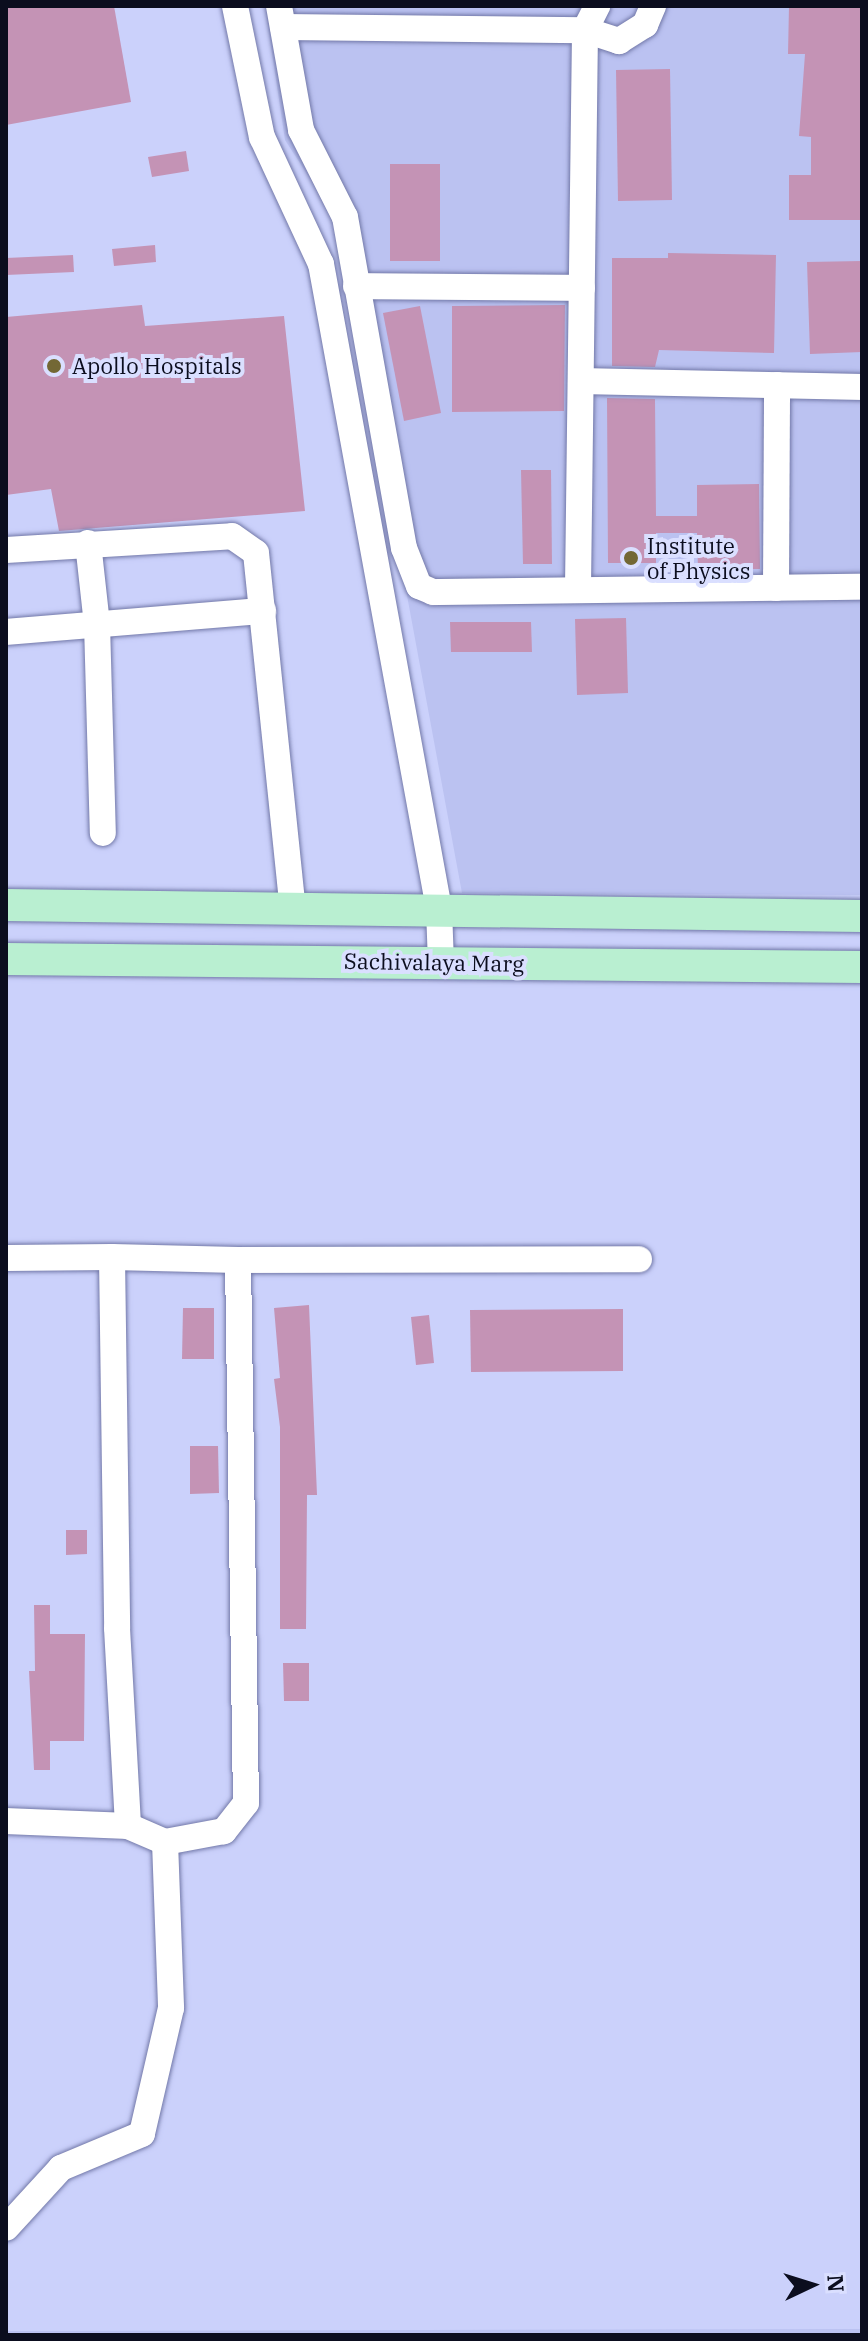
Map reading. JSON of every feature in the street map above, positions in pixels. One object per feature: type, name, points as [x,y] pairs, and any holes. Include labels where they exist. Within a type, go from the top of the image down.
[{"type":"main road","points":[[6,905],[862,916]]},
{"type":"main road","name":"Sachivalaya Marg","points":[[6,959],[862,967]]},
{"type":"street","points":[[235,6],[262,137],[321,264],[439,909],[441,963]]},
{"type":"street","points":[[578,588],[585,30],[597,6]]},
{"type":"street","points":[[653,6],[645,25],[629,38],[608,41],[585,30],[281,16],[301,130],[345,217],[404,548],[419,586],[433,592],[862,587]]},
{"type":"street","points":[[356,286],[582,288]]},
{"type":"street","points":[[581,381],[862,387]]},
{"type":"street","points":[[776,588],[777,385]]},
{"type":"street","points":[[6,550],[232,536],[256,553],[293,910]]},
{"type":"street","points":[[88,543],[97,624],[103,833]]},
{"type":"street","points":[[6,632],[263,611]]},
{"type":"street","points":[[112,1257],[117,1628],[128,1826]]},
{"type":"street","points":[[6,1258],[639,1259]]},
{"type":"street","points":[[6,1821],[128,1826],[165,1842],[224,1831],[246,1803],[238,1260]]},
{"type":"street","points":[[6,2228],[61,2168],[142,2134],[171,2008],[165,1842]]},
{"type":"shaded area","name":"Institute of Physics","points":[[265,6],[862,6],[862,895],[462,893],[338,222],[285,140]]},
{"type":"shaded area","points":[[862,2329],[862,2335],[6,2335],[6,2331]]},
{"type":"building","points":[[6,6],[114,6],[131,102],[6,125]]},
{"type":"building","points":[[789,6],[862,6],[862,220],[789,220],[789,175],[811,175],[811,137],[799,136],[805,54],[788,54]]},
{"type":"building","points":[[670,69],[672,200],[618,201],[616,70]]},
{"type":"building","points":[[186,151],[189,171],[152,177],[148,157]]},
{"type":"building","points":[[390,164],[440,164],[440,261],[390,261]]},
{"type":"building","points":[[155,245],[156,262],[114,266],[112,249]]},
{"type":"building","points":[[668,253],[776,255],[774,353],[659,350],[655,367],[612,366],[612,258],[668,258]]},
{"type":"building","points":[[73,255],[74,272],[6,275],[6,258]]},
{"type":"building","points":[[862,261],[862,352],[810,354],[807,262]]},
{"type":"building","points":[[142,305],[145,326],[284,316],[305,511],[59,531],[51,489],[6,495],[6,317]]},
{"type":"building","points":[[565,305],[564,411],[452,412],[452,306]]},
{"type":"building","points":[[420,306],[441,413],[404,421],[383,313]]},
{"type":"building","points":[[607,398],[655,399],[656,516],[697,516],[697,485],[759,484],[760,569],[698,570],[697,533],[656,533],[656,563],[608,563]]},
{"type":"building","points":[[521,470],[551,470],[552,564],[523,564]]},
{"type":"building","points":[[626,618],[628,693],[577,695],[575,619]]},
{"type":"building","points":[[450,622],[531,622],[532,652],[451,652]]},
{"type":"building","points":[[309,1305],[317,1495],[307,1495],[306,1629],[280,1629],[280,1427],[274,1379],[280,1378],[274,1308]]},
{"type":"building","points":[[183,1308],[214,1308],[214,1359],[182,1359]]},
{"type":"building","points":[[623,1309],[623,1371],[471,1372],[470,1310]]},
{"type":"building","points":[[429,1315],[434,1363],[416,1365],[411,1317]]},
{"type":"building","points":[[190,1446],[218,1446],[219,1493],[190,1494]]},
{"type":"building","points":[[66,1530],[87,1530],[87,1554],[66,1555]]},
{"type":"building","points":[[34,1605],[50,1605],[50,1634],[85,1634],[84,1741],[50,1741],[50,1770],[34,1770],[29,1671],[35,1671]]},
{"type":"building","points":[[283,1663],[309,1663],[309,1701],[284,1701]]},
{"type":"place","name":"Apollo Hospitals","points":[[54,366]]},
{"type":"place","name":"Institute of Physics","points":[[631,558]]}]
